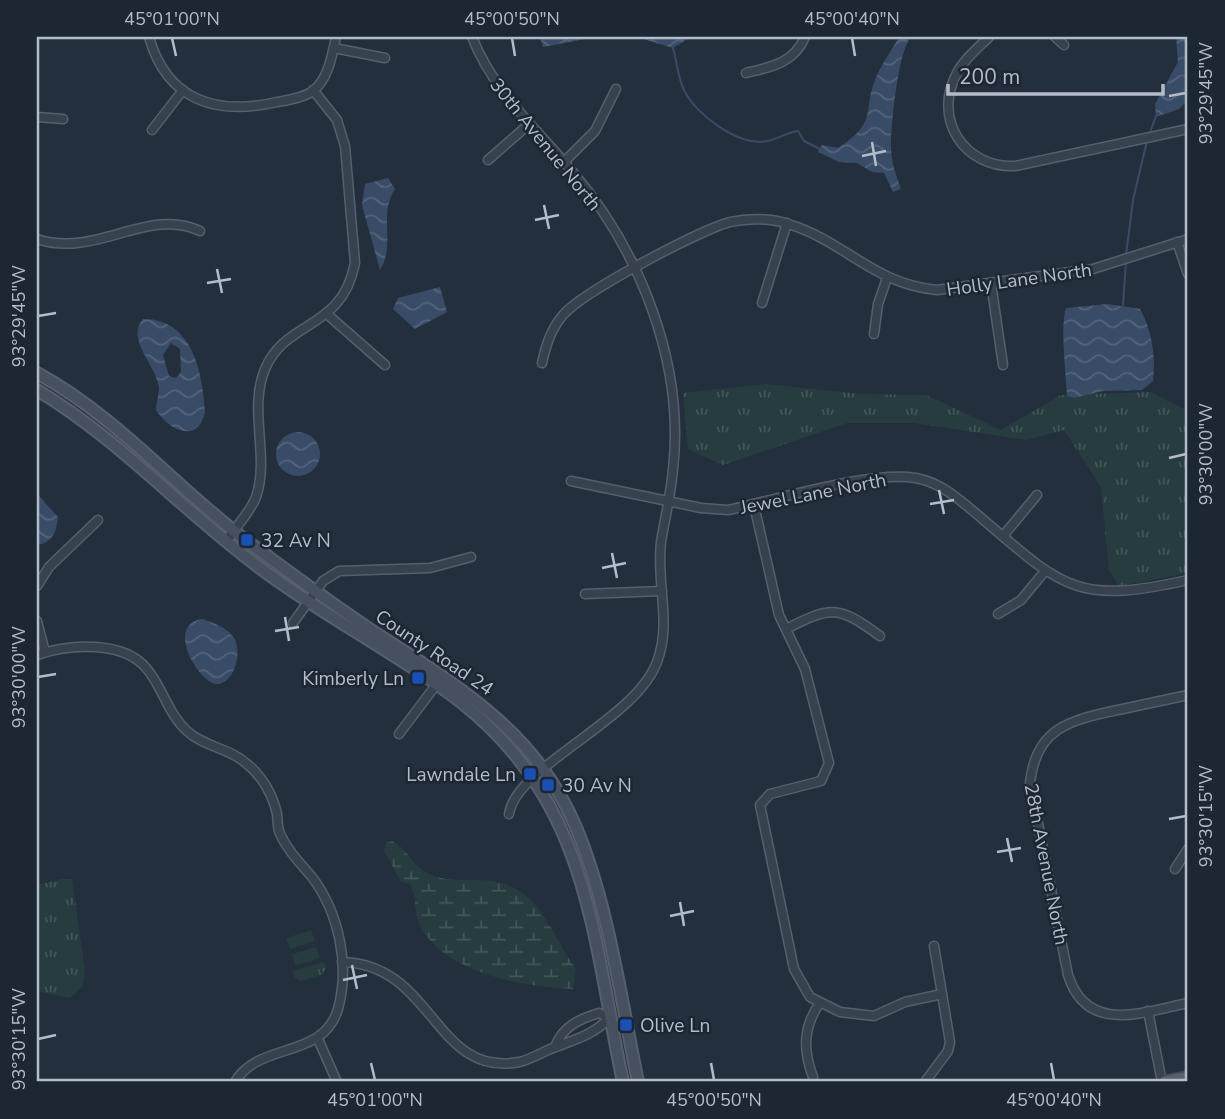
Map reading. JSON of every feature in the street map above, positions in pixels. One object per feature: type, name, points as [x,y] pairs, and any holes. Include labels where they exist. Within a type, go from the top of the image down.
[{"type":"main road","points":[[1164,1082],[1188,1077]]},
{"type":"street","points":[[149,37],[162,67],[183,90],[210,105],[242,109],[293,99],[313,90],[328,71],[336,37]]},
{"type":"street","name":"30th Avenue North","points":[[472,37],[495,82],[528,125],[564,162],[607,220],[652,306],[666,354],[674,449],[661,546],[665,631],[662,648],[648,681],[624,707],[539,773],[511,800],[509,814]]},
{"type":"street","points":[[746,73],[784,62],[794,55],[805,37]]},
{"type":"street","points":[[989,37],[957,73],[949,97],[956,134],[977,160],[1015,166],[1188,129]]},
{"type":"street","points":[[1055,37],[1064,45]]},
{"type":"street","points":[[334,48],[385,58]]},
{"type":"street","points":[[564,162],[595,131],[616,89]]},
{"type":"street","points":[[152,130],[183,90]]},
{"type":"street","points":[[226,542],[250,507],[259,485],[259,402],[264,371],[280,346],[328,314],[347,291],[355,263],[345,146],[337,120],[313,90]]},
{"type":"street","points":[[37,117],[63,119]]},
{"type":"street","points":[[488,160],[528,125]]},
{"type":"street","name":"Holly Lane North","points":[[542,363],[552,331],[573,305],[724,224],[751,219],[786,223],[822,239],[887,278],[918,288],[937,290],[1093,270],[1188,239]]},
{"type":"street","points":[[37,239],[74,246],[145,227],[183,223],[200,231]]},
{"type":"street","points":[[762,303],[786,223]]},
{"type":"street","points":[[1177,243],[1188,274]]},
{"type":"street","points":[[874,334],[878,304],[887,278]]},
{"type":"street","points":[[991,283],[1003,365]]},
{"type":"street","points":[[328,314],[385,365]]},
{"type":"street","name":"County Road 24","points":[[37,373],[112,422],[233,530],[315,592],[439,680],[501,720],[574,822],[587,855],[638,1082]]},
{"type":"street","name":"County Road 24","points":[[37,390],[101,432],[226,542],[307,603],[439,680]]},
{"type":"street","name":"Jewel Lane North","points":[[571,481],[715,510],[754,505],[887,476],[917,478],[946,489],[1045,571],[1068,583],[1104,592],[1142,590],[1188,580]]},
{"type":"street","points":[[1003,536],[1037,495]]},
{"type":"street","points":[[754,505],[777,609],[805,669],[829,763],[826,776],[815,785],[770,794],[762,800],[760,810],[794,969],[803,989],[819,1004],[840,1012],[874,1016],[905,1002],[942,994]]},
{"type":"street","points":[[37,586],[49,567],[98,520]]},
{"type":"street","points":[[293,623],[323,581],[340,570],[430,568],[471,557]]},
{"type":"street","points":[[998,614],[1021,600],[1045,571]]},
{"type":"street","points":[[585,594],[662,591]]},
{"type":"street","points":[[786,629],[815,614],[836,610],[856,618],[880,636]]},
{"type":"street","points":[[37,621],[41,653],[78,648],[130,654],[147,668],[179,723],[188,732],[234,755],[257,773],[272,799],[279,832],[289,851],[312,877],[328,907],[340,943],[342,962],[338,1007],[334,1018],[318,1039],[258,1060],[235,1082]]},
{"type":"street","points":[[399,734],[439,680]]},
{"type":"street","name":"28th Avenue North","points":[[1148,1011],[1118,1016],[1095,1011],[1078,996],[1068,975],[1031,797],[1030,775],[1044,741],[1068,723],[1188,695]]},
{"type":"street","name":"County Road 24","points":[[539,773],[581,878],[623,1082]]},
{"type":"street","points":[[1175,869],[1188,849]]},
{"type":"street","points":[[925,1082],[944,1057],[950,1042],[934,946]]},
{"type":"street","points":[[342,962],[373,966],[399,981],[453,1042],[474,1058],[487,1063],[521,1062],[555,1047],[568,1045],[603,1025],[609,1018]]},
{"type":"street","points":[[1164,1082],[1148,1011],[1188,1003]]},
{"type":"street","points":[[813,1077],[808,1064],[806,1037],[808,1023],[819,1004]]},
{"type":"street","points":[[555,1047],[559,1034],[576,1022],[599,1013],[609,1018],[624,1015]]},
{"type":"street","points":[[318,1039],[337,1082]]},
{"type":"green space","points":[[766,384],[860,394],[926,395],[1001,430],[1061,395],[1151,392],[1188,411],[1188,573],[1119,586],[1109,570],[1101,487],[1064,430],[1026,440],[914,423],[847,423],[723,465],[688,449],[683,393]]},
{"type":"green space","points":[[392,841],[427,873],[451,880],[491,881],[508,885],[521,893],[542,914],[576,969],[573,989],[513,982],[493,976],[454,960],[438,948],[421,927],[410,884],[401,882],[384,851],[386,843]]},
{"type":"green space","points":[[72,879],[85,971],[82,987],[70,998],[37,991],[37,885]]},
{"type":"green space","points":[[311,930],[315,941],[290,949],[286,938]]},
{"type":"green space","points":[[316,947],[320,958],[295,966],[292,954]]},
{"type":"green space","points":[[324,962],[326,968],[322,975],[301,981],[295,978],[293,971]]},
{"type":"water","points":[[540,37],[596,37],[543,47]]},
{"type":"water","points":[[637,37],[691,37],[673,48]]},
{"type":"water","points":[[899,37],[911,37],[902,57],[894,106],[891,153],[901,189],[893,192],[884,173],[872,172],[857,163],[839,162],[818,152],[822,145],[838,148],[851,139],[865,123],[872,87]]},
{"type":"water","points":[[1176,37],[1188,37],[1188,100],[1179,109],[1156,117],[1155,104],[1178,62]]},
{"type":"water","points":[[388,178],[395,189],[388,209],[387,250],[380,270],[362,205],[365,184]]},
{"type":"water","points":[[440,287],[447,312],[415,329],[393,309],[398,298]]},
{"type":"water","points":[[1108,304],[1140,309],[1152,344],[1153,381],[1142,390],[1103,391],[1074,398],[1067,396],[1063,337],[1066,308]]},
{"type":"water","points":[[143,319],[160,321],[173,328],[192,350],[201,381],[205,412],[196,428],[183,431],[175,428],[156,410],[159,388],[140,344],[138,327]],"holes":[[[171,343],[180,349],[181,372],[176,378],[169,376],[163,355]]]},
{"type":"water","points":[[298,432],[313,439],[320,454],[313,469],[298,476],[283,469],[276,454],[283,439]]},
{"type":"water","points":[[37,494],[58,517],[53,535],[48,541],[38,545]]},
{"type":"water","points":[[202,619],[228,631],[236,644],[236,664],[230,677],[219,684],[203,676],[189,655],[185,643],[186,632],[191,624]]},
{"type":"waterway","points":[[673,48],[684,90],[708,119],[732,134],[757,142],[798,131],[804,141],[820,149]]},
{"type":"waterway","points":[[1149,135],[1156,116]]},
{"type":"waterway","points":[[1126,255],[1133,200],[1147,141]]},
{"type":"waterway","points":[[1123,305],[1126,261]]},
{"type":"place","name":"32 Av N","points":[[247,540]]},
{"type":"place","name":"Kimberly Ln","points":[[418,678]]},
{"type":"place","name":"Lawndale Ln","points":[[530,774]]},
{"type":"place","name":"30 Av N","points":[[548,785]]},
{"type":"place","name":"Olive Ln","points":[[626,1025]]}]
